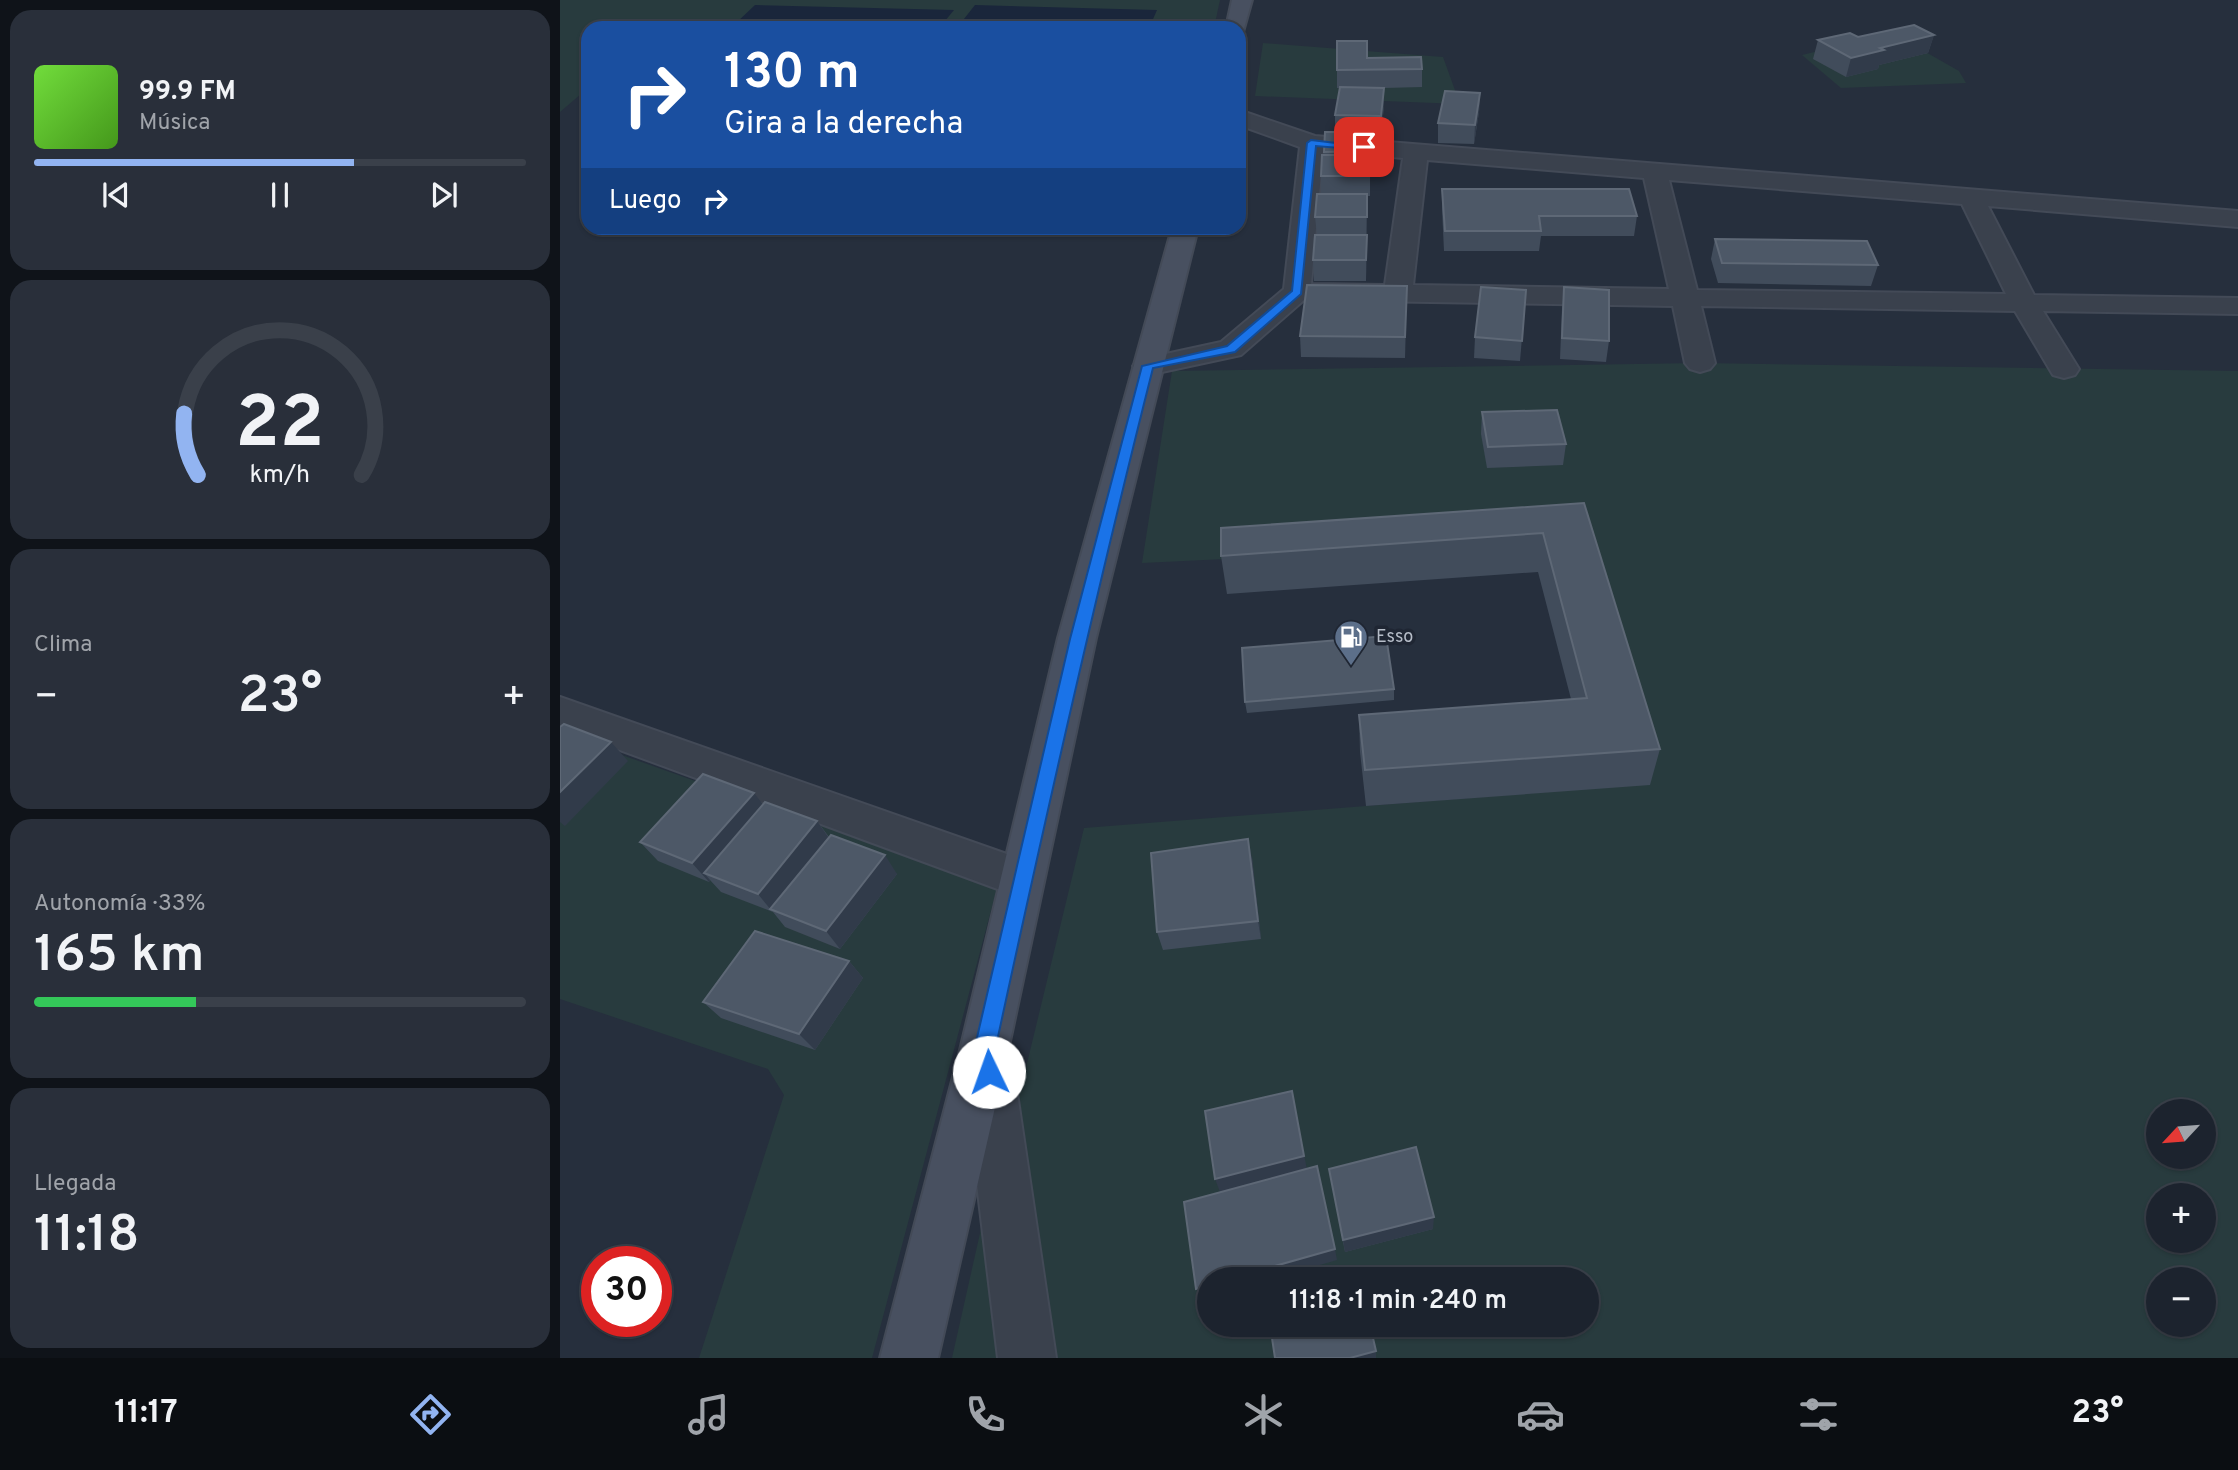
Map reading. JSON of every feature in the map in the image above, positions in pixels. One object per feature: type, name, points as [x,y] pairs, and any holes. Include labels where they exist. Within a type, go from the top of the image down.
[{"type":"main road","points":[[1238,21],[1242,0]]},
{"type":"main road","points":[[909,1358],[985,1046],[1077,639],[1183,235]]},
{"type":"street","points":[[1246,120],[1311,143],[2238,219]]},
{"type":"street","points":[[1297,292],[1311,143]]},
{"type":"street","points":[[1398,293],[1416,151]]},
{"type":"street","points":[[1655,171],[1700,363]]},
{"type":"street","points":[[1972,197],[2024,303],[2064,369]]},
{"type":"street","points":[[1148,366],[1231,349],[1297,292],[2238,306]]},
{"type":"street","points":[[560,712],[1023,879]]},
{"type":"street","points":[[985,1046],[1027,1358]]},
{"type":"shaded area","points":[[560,0],[1220,0],[1216,21],[581,21],[581,94],[560,112]]},
{"type":"shaded area","points":[[1892,33],[1959,71],[1966,83],[1841,88],[1802,55]]},
{"type":"shaded area","points":[[1263,43],[1443,57],[1460,104],[1255,96]]},
{"type":"shaded area","points":[[1700,363],[2238,371],[2238,1358],[1049,1358],[1014,1117],[1084,828],[1649,784],[1577,542],[1142,563],[1172,371]]},
{"type":"shaded area","points":[[571,737],[997,888],[872,1358],[699,1358],[784,1095],[768,1069],[560,999],[560,748]]},
{"type":"shaded area","points":[[987,1202],[1005,1358],[952,1358]]},
{"type":"water","points":[[755,5],[954,10],[945,21],[738,21]]},
{"type":"water","points":[[975,5],[1157,10],[1152,21],[962,21]]},
{"type":"building","points":[[1914,25],[1934,35],[1851,58],[1818,40],[1850,33],[1858,37]]},
{"type":"building","points":[[1337,41],[1367,41],[1367,58],[1421,57],[1422,69],[1337,70]]},
{"type":"building","points":[[1340,87],[1384,88],[1381,116],[1335,115]]},
{"type":"building","points":[[1445,91],[1480,93],[1475,125],[1438,123]]},
{"type":"building","points":[[1325,132],[1371,132],[1371,151],[1324,152]]},
{"type":"building","points":[[1322,155],[1369,155],[1369,176],[1321,176]]},
{"type":"building","points":[[1442,189],[1629,189],[1637,216],[1539,216],[1541,231],[1445,231]]},
{"type":"building","points":[[1317,194],[1367,194],[1367,217],[1315,217]]},
{"type":"building","points":[[1315,235],[1367,235],[1366,260],[1313,260]]},
{"type":"building","points":[[1715,239],[1867,241],[1878,265],[1722,263]]},
{"type":"building","points":[[1307,285],[1407,286],[1405,337],[1300,336]]},
{"type":"building","points":[[1481,287],[1526,290],[1522,341],[1475,337]]},
{"type":"building","points":[[1564,287],[1609,290],[1609,341],[1562,338]]},
{"type":"building","points":[[1557,410],[1566,444],[1488,447],[1482,412]]},
{"type":"building","points":[[1584,503],[1660,749],[1365,770],[1359,715],[1587,698],[1543,533],[1221,556],[1221,528]]},
{"type":"building","points":[[1386,636],[1394,689],[1245,702],[1242,648]]},
{"type":"building","points":[[564,724],[611,742],[560,792],[560,727]]},
{"type":"building","points":[[703,774],[754,793],[692,863],[640,842]]},
{"type":"building","points":[[765,802],[817,821],[758,894],[704,873]]},
{"type":"building","points":[[831,835],[885,855],[826,931],[770,909]]},
{"type":"building","points":[[1248,839],[1258,921],[1157,932],[1151,853]]},
{"type":"building","points":[[755,931],[849,961],[799,1034],[703,1002]]},
{"type":"building","points":[[1292,1091],[1304,1156],[1215,1179],[1205,1111]]},
{"type":"building","points":[[1416,1147],[1434,1217],[1343,1240],[1329,1169]]},
{"type":"building","points":[[1317,1166],[1335,1249],[1271,1267],[1197,1267],[1196,1289],[1184,1202]]},
{"type":"building","points":[[1272,1337],[1373,1337],[1376,1351],[1350,1358],[1275,1358]]},
{"type":"place","name":"Esso","points":[[1351,667]]},
{"type":"route","points":[[989,1072],[985,1046],[1028,853],[1077,639],[1148,366],[1231,349],[1297,292],[1311,143],[1364,147]]}]
